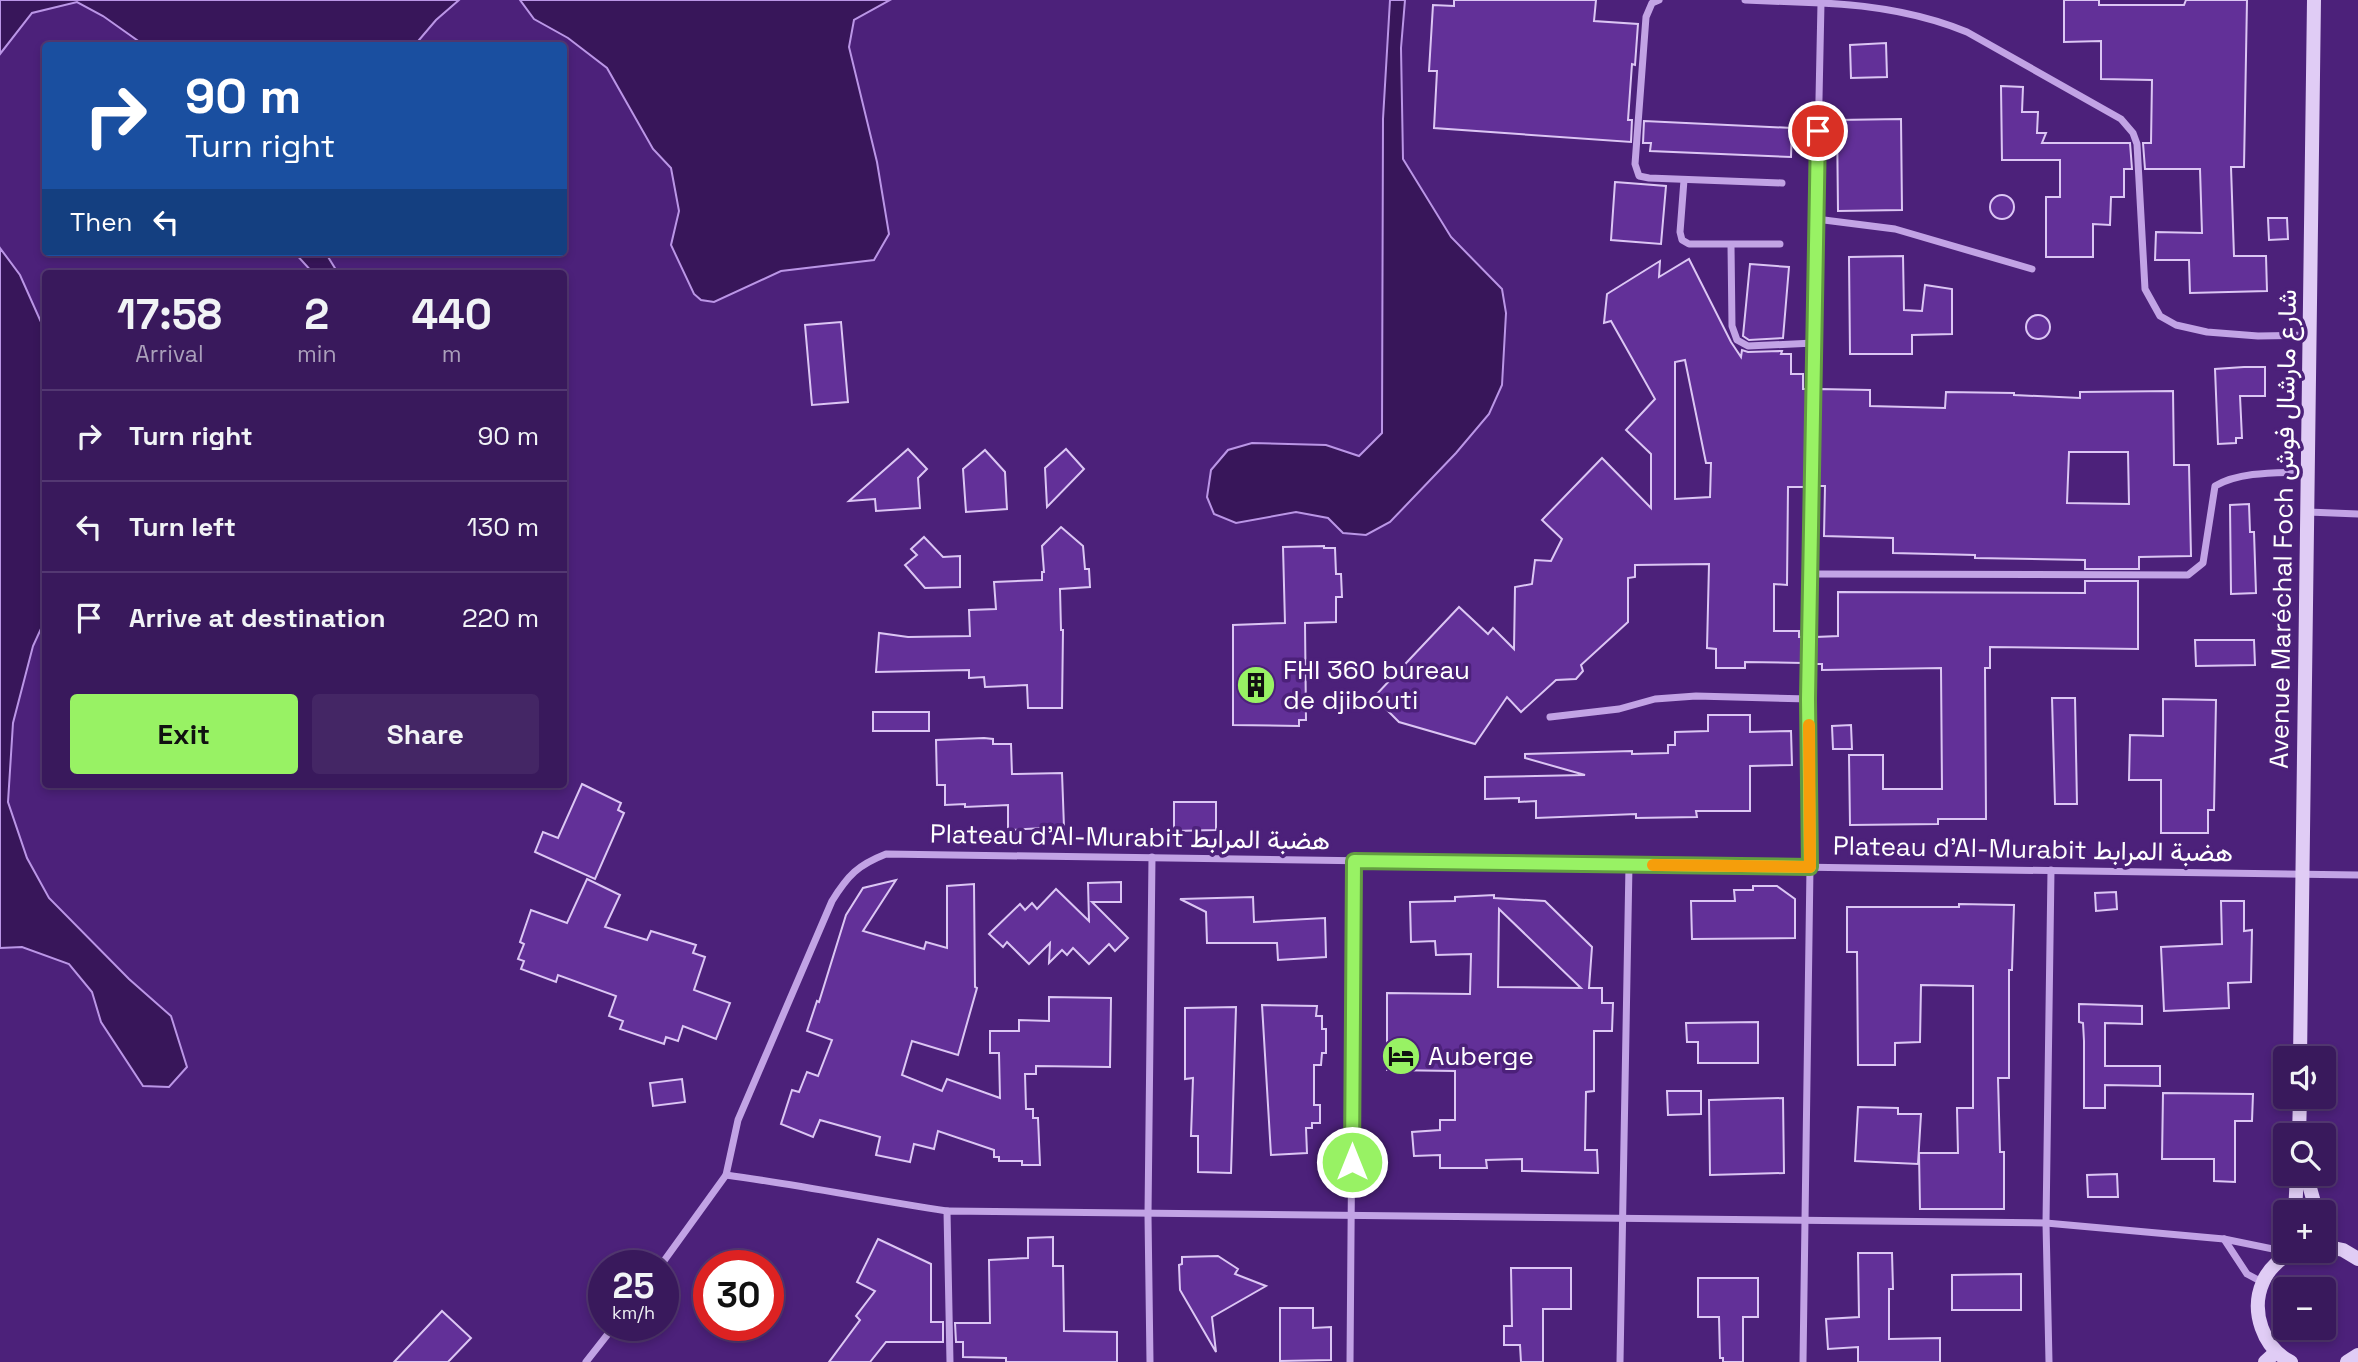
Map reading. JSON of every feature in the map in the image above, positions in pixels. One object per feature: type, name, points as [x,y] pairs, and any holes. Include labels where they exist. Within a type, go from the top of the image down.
[{"type":"street","points":[[1659,0],[1652,3],[1646,17],[1635,164],[1639,176],[1782,183]]},
{"type":"street","points":[[1745,0],[1848,4],[1944,22],[1967,32],[2121,119],[2133,133],[2137,144],[2145,289],[2160,316],[2176,325],[2207,332],[2258,336],[2310,335]]},
{"type":"street","name":"Avenue Maréchal Foch شارع مارشال فوش","points":[[2300,1046],[2314,0]]},
{"type":"street","points":[[1803,1362],[1810,867],[1808,699],[1821,3]]},
{"type":"street","points":[[1684,180],[1680,232],[1682,240],[1689,244],[1731,246],[1780,244]]},
{"type":"street","points":[[1816,219],[1895,229],[2032,269]]},
{"type":"street","points":[[1731,246],[1732,327],[1737,340],[1748,346],[1814,343]]},
{"type":"street","points":[[1810,574],[2188,575],[2203,563],[2215,486],[2225,480],[2262,474],[2308,472]]},
{"type":"street","points":[[2308,512],[2358,514]]},
{"type":"street","points":[[1550,717],[1619,709],[1655,699],[1696,696],[1808,699]]},
{"type":"street","name":"Plateau d'Al-Murabit هضبة المرابط","points":[[672,1250],[726,1175],[738,1119],[832,901],[845,879],[863,863],[886,854],[2358,875]]},
{"type":"street","points":[[1150,1362],[1148,1214],[1152,857]]},
{"type":"street","points":[[1350,1362],[1354,861]]},
{"type":"street","points":[[1620,1362],[1629,865]]},
{"type":"street","points":[[2049,1362],[2046,1223],[2051,870]]},
{"type":"street","points":[[726,1175],[798,1184],[860,1198],[947,1211],[2046,1223],[2224,1240],[2273,1249]]},
{"type":"street","points":[[947,1211],[950,1362]]},
{"type":"street","points":[[2224,1240],[2247,1274],[2263,1282]]},
{"type":"street","points":[[2336,1247],[2358,1259]]},
{"type":"street","points":[[2277,1263],[2263,1282],[2258,1301],[2259,1319],[2265,1337],[2276,1352],[2291,1362]]},
{"type":"street","points":[[586,1362],[602,1341]]},
{"type":"street","points":[[2265,1362],[2276,1352]]},
{"type":"street","points":[[2347,1362],[2358,1355]]},
{"type":"shaded area","points":[[0,0],[459,0],[436,20],[417,42],[140,42],[103,16],[77,2],[32,13],[0,54]]},
{"type":"shaded area","points":[[520,0],[890,0],[854,20],[849,47],[877,162],[889,234],[874,260],[781,271],[714,302],[701,300],[694,294],[671,245],[679,211],[671,168],[653,149],[607,68],[568,38],[534,19]]},
{"type":"shaded area","points":[[1390,0],[1405,0],[1401,48],[1403,159],[1451,237],[1502,289],[1506,313],[1502,385],[1489,414],[1456,453],[1390,522],[1366,535],[1343,533],[1328,518],[1296,512],[1236,523],[1214,514],[1207,497],[1211,470],[1228,450],[1252,443],[1326,445],[1359,456],[1382,433],[1383,119]]},
{"type":"shaded area","points":[[0,248],[20,275],[42,324],[42,626],[33,646],[13,723],[8,802],[27,858],[49,898],[129,979],[171,1016],[187,1067],[169,1087],[143,1086],[101,1022],[92,992],[69,964],[22,947],[0,948]]},
{"type":"shaded area","points":[[298,256],[327,256],[336,270],[310,270]]},
{"type":"building","points":[[1454,0],[1596,0],[1594,21],[1638,24],[1628,120],[1632,120],[1631,142],[1434,128],[1437,71],[1429,71],[1433,5],[1454,6]]},
{"type":"building","points":[[2064,0],[2099,0],[2099,5],[2184,5],[2186,0],[2247,0],[2244,167],[2231,167],[2234,256],[2266,256],[2267,291],[2190,293],[2189,260],[2155,260],[2156,232],[2202,233],[2200,169],[2145,169],[2143,143],[2151,143],[2152,80],[2101,79],[2101,41],[2064,42]]},
{"type":"building","points":[[1886,43],[1887,77],[1851,78],[1850,45]]},
{"type":"building","points":[[2001,86],[2023,87],[2022,112],[2038,112],[2037,133],[2046,133],[2042,143],[2130,143],[2132,169],[2124,169],[2124,197],[2111,197],[2110,225],[2093,224],[2093,257],[2046,257],[2046,197],[2060,197],[2060,160],[2002,160]]},
{"type":"building","points":[[1901,119],[1902,210],[1838,211],[1837,120]]},
{"type":"building","points":[[1644,121],[1792,128],[1791,157],[1650,151],[1651,143],[1643,143]]},
{"type":"building","points":[[1615,182],[1666,186],[1661,244],[1611,240]]},
{"type":"building","points":[[1997,195],[2007,195],[2014,202],[2014,212],[2007,219],[1997,219],[1990,212],[1990,202]]},
{"type":"building","points":[[2268,218],[2287,218],[2288,239],[2269,240]]},
{"type":"building","points":[[1903,256],[1904,310],[1922,311],[1925,285],[1952,289],[1952,334],[1912,335],[1912,354],[1850,354],[1849,257]]},
{"type":"building","points":[[1689,259],[1741,357],[1742,350],[1782,351],[1781,354],[1791,354],[1791,374],[1803,374],[1803,389],[1807,389],[1805,487],[1788,487],[1787,585],[1774,584],[1774,631],[1799,631],[1799,637],[1803,637],[1803,663],[1745,662],[1745,668],[1716,668],[1716,649],[1707,648],[1709,564],[1635,565],[1635,577],[1628,578],[1628,622],[1581,665],[1583,671],[1576,679],[1556,680],[1521,712],[1507,697],[1475,744],[1399,722],[1374,697],[1459,607],[1488,634],[1493,628],[1514,649],[1515,587],[1532,584],[1535,560],[1551,561],[1562,539],[1542,520],[1602,458],[1651,508],[1651,454],[1626,430],[1655,399],[1611,321],[1604,323],[1607,294],[1660,261],[1659,277]],"holes":[[[1685,360],[1706,463],[1711,463],[1710,497],[1675,499],[1675,362]]]},
{"type":"building","points":[[1750,264],[1789,267],[1783,338],[1749,340],[1743,336]]},
{"type":"building","points":[[2038,315],[2047,318],[2050,327],[2047,336],[2038,339],[2029,336],[2026,327],[2029,318]]},
{"type":"building","points":[[841,322],[848,402],[812,405],[805,325]]},
{"type":"building","points":[[2265,367],[2265,396],[2240,396],[2242,438],[2236,438],[2236,443],[2218,444],[2215,369]]},
{"type":"building","points":[[1819,389],[1870,390],[1870,406],[1945,408],[1946,392],[2080,398],[2080,392],[2173,391],[2174,465],[2189,465],[2191,556],[2139,557],[2139,569],[2085,569],[2085,560],[1893,553],[1893,538],[1824,536],[1825,486],[1817,486]],"holes":[[[2069,452],[2128,452],[2129,504],[2067,503]]]},
{"type":"building","points":[[908,449],[927,469],[918,478],[920,508],[876,511],[875,499],[849,501]]},
{"type":"building","points":[[1066,449],[1084,469],[1047,507],[1045,468]]},
{"type":"building","points":[[985,450],[1005,472],[1007,509],[966,512],[963,469]]},
{"type":"building","points":[[2249,504],[2250,532],[2254,532],[2256,593],[2231,594],[2230,505]]},
{"type":"building","points":[[1061,527],[1083,546],[1090,587],[1060,589],[1063,630],[1062,708],[1028,708],[1027,685],[985,687],[984,677],[969,678],[969,670],[876,672],[879,633],[908,637],[970,636],[969,610],[996,609],[994,582],[1042,580],[1042,546]]},
{"type":"building","points":[[924,537],[943,557],[960,556],[960,587],[925,588],[905,565],[917,555],[911,549]]},
{"type":"building","points":[[1283,547],[1335,548],[1336,574],[1341,574],[1342,597],[1336,597],[1336,622],[1305,623],[1306,720],[1299,720],[1299,726],[1233,725],[1233,625],[1285,623]]},
{"type":"building","points":[[2085,581],[2138,581],[2138,649],[1990,647],[1990,668],[1985,668],[1986,819],[1938,819],[1938,824],[1850,825],[1849,755],[1883,755],[1883,789],[1942,789],[1941,668],[1822,670],[1822,664],[1815,664],[1816,637],[1838,636],[1838,592],[2085,593]]},
{"type":"building","points":[[2195,640],[2254,640],[2255,665],[2196,666]]},
{"type":"building","points":[[2052,698],[2075,698],[2077,804],[2055,804]]},
{"type":"building","points":[[2163,699],[2216,700],[2214,810],[2208,810],[2208,833],[2161,833],[2161,780],[2129,780],[2130,735],[2163,736]]},
{"type":"building","points":[[873,712],[929,712],[929,731],[873,731]]},
{"type":"building","points":[[1708,715],[1750,715],[1750,732],[1791,731],[1792,765],[1750,766],[1750,811],[1696,811],[1697,817],[1636,818],[1636,814],[1536,818],[1536,801],[1519,802],[1519,798],[1485,799],[1485,777],[1585,775],[1525,758],[1525,754],[1632,751],[1632,754],[1668,753],[1668,745],[1675,745],[1675,732],[1708,731]]},
{"type":"building","points":[[1851,725],[1852,749],[1833,749],[1832,726]]},
{"type":"building","points":[[993,739],[993,744],[1011,744],[1012,774],[1062,773],[1064,827],[1008,830],[1008,805],[945,805],[945,785],[937,785],[936,740]]},
{"type":"building","points":[[582,784],[621,803],[618,810],[624,813],[595,879],[535,852],[543,832],[558,838]]},
{"type":"building","points":[[1174,802],[1216,802],[1216,830],[1174,831]]},
{"type":"building","points":[[587,879],[620,895],[605,927],[647,940],[651,931],[696,945],[693,953],[705,957],[694,990],[730,1003],[716,1039],[683,1026],[678,1041],[666,1037],[664,1044],[620,1029],[623,1021],[609,1016],[616,996],[558,975],[556,982],[521,969],[524,961],[518,959],[524,944],[520,942],[531,910],[567,923]]},
{"type":"building","points":[[896,880],[863,931],[924,949],[926,942],[947,948],[947,886],[974,884],[977,988],[958,1055],[912,1041],[902,1075],[942,1091],[947,1079],[1000,1098],[999,1053],[990,1053],[990,1031],[1019,1031],[1019,1020],[1049,1021],[1049,997],[1111,998],[1110,1067],[1036,1066],[1036,1074],[1025,1074],[1026,1109],[1033,1109],[1033,1118],[1038,1118],[1040,1165],[1022,1165],[1022,1161],[999,1161],[999,1157],[994,1157],[994,1150],[938,1131],[934,1149],[914,1144],[910,1162],[876,1155],[880,1137],[820,1120],[813,1137],[781,1124],[792,1090],[799,1092],[807,1072],[818,1076],[832,1040],[807,1031],[817,1001],[819,1002],[846,915],[863,888]]},
{"type":"building","points":[[1121,882],[1121,902],[1092,902],[1128,938],[1115,951],[1109,944],[1089,964],[1073,948],[1067,955],[1062,950],[1049,963],[1050,943],[1029,964],[1007,942],[1003,947],[989,934],[1020,904],[1025,910],[1032,903],[1037,909],[1056,889],[1089,921],[1088,883]]},
{"type":"building","points":[[1753,886],[1777,886],[1795,899],[1795,938],[1692,939],[1691,901],[1735,901],[1734,890],[1753,890]]},
{"type":"building","points":[[2116,892],[2117,909],[2096,911],[2095,893]]},
{"type":"building","points":[[1494,895],[1494,898],[1545,901],[1592,947],[1589,988],[1602,988],[1602,1003],[1613,1003],[1612,1031],[1594,1031],[1594,1091],[1586,1092],[1585,1150],[1597,1150],[1598,1173],[1522,1171],[1522,1159],[1486,1160],[1487,1168],[1440,1168],[1440,1155],[1414,1156],[1412,1132],[1440,1130],[1440,1120],[1455,1120],[1455,1071],[1387,1070],[1387,993],[1470,994],[1471,954],[1436,955],[1435,941],[1411,942],[1410,902],[1455,901],[1455,897]],"holes":[[[1499,909],[1581,988],[1498,987]]]},
{"type":"building","points":[[1253,897],[1254,922],[1325,918],[1326,957],[1278,960],[1277,943],[1207,943],[1206,912],[1180,899]]},
{"type":"building","points":[[2221,901],[2244,901],[2244,931],[2252,930],[2251,982],[2228,983],[2229,1008],[2164,1011],[2161,947],[2222,944]]},
{"type":"building","points":[[1959,904],[2014,905],[2012,970],[2009,970],[2009,1078],[1998,1078],[2000,1152],[2004,1152],[2004,1209],[1920,1209],[1919,1153],[1958,1153],[1957,1108],[1973,1108],[1973,986],[1921,985],[1920,1042],[1895,1043],[1895,1065],[1858,1065],[1857,952],[1847,952],[1847,907],[1959,907]]},
{"type":"building","points":[[2079,1004],[2142,1006],[2142,1024],[2105,1023],[2105,1066],[2160,1066],[2160,1086],[2105,1085],[2105,1108],[2084,1108],[2084,1041],[2083,1023],[2079,1022]]},
{"type":"building","points":[[1262,1005],[1317,1006],[1316,1016],[1322,1016],[1322,1029],[1326,1029],[1326,1053],[1322,1053],[1321,1065],[1314,1065],[1314,1105],[1320,1105],[1320,1123],[1312,1123],[1312,1128],[1306,1128],[1307,1153],[1271,1155]]},
{"type":"building","points":[[1236,1007],[1231,1173],[1198,1172],[1198,1136],[1191,1136],[1193,1078],[1185,1079],[1185,1008]]},
{"type":"building","points":[[1758,1022],[1758,1063],[1698,1063],[1698,1042],[1687,1042],[1686,1023]]},
{"type":"building","points":[[682,1079],[685,1102],[653,1106],[650,1083]]},
{"type":"building","points":[[1667,1091],[1701,1091],[1701,1114],[1668,1115]]},
{"type":"building","points":[[2163,1093],[2253,1094],[2252,1121],[2235,1121],[2235,1182],[2214,1181],[2214,1159],[2162,1159]]},
{"type":"building","points":[[1783,1098],[1784,1173],[1710,1175],[1709,1100]]},
{"type":"building","points":[[1858,1107],[1898,1108],[1898,1114],[1921,1114],[1918,1164],[1855,1161]]},
{"type":"building","points":[[2117,1174],[2118,1197],[2088,1197],[2087,1175]]},
{"type":"building","points":[[1053,1237],[1053,1266],[1063,1266],[1064,1331],[1117,1332],[1117,1362],[1006,1362],[1006,1358],[963,1357],[963,1342],[956,1342],[955,1323],[990,1323],[989,1260],[1028,1258],[1028,1238]]},
{"type":"building","points":[[878,1239],[931,1264],[931,1322],[943,1322],[943,1342],[886,1342],[870,1362],[829,1362],[860,1320],[856,1316],[875,1291],[857,1282]]},
{"type":"building","points":[[1858,1253],[1892,1253],[1893,1289],[1889,1289],[1889,1339],[1940,1338],[1940,1362],[1858,1362],[1858,1347],[1828,1349],[1826,1319],[1859,1317]]},
{"type":"building","points":[[1218,1256],[1238,1269],[1235,1274],[1266,1286],[1212,1317],[1216,1352],[1180,1290],[1179,1265],[1182,1264],[1182,1257]]},
{"type":"building","points":[[1511,1268],[1571,1268],[1571,1309],[1543,1309],[1543,1362],[1521,1362],[1520,1345],[1504,1345],[1504,1326],[1512,1326]]},
{"type":"building","points":[[2021,1274],[2021,1310],[1952,1310],[1952,1275]]},
{"type":"building","points":[[1698,1278],[1758,1278],[1758,1317],[1743,1317],[1743,1362],[1723,1362],[1723,1358],[1720,1358],[1719,1317],[1698,1317]]},
{"type":"building","points":[[1280,1308],[1313,1308],[1313,1328],[1331,1327],[1331,1360],[1280,1361]]},
{"type":"building","points":[[442,1311],[471,1338],[448,1362],[394,1362]]},
{"type":"slow traffic","points":[[1653,865],[1810,867],[1809,725]]},
{"type":"place","name":"FHI 360 bureau de djibouti","points":[[1256,685]]},
{"type":"place","name":"Auberge","points":[[1401,1056]]},
{"type":"route","points":[[1352,1162],[1354,861],[1810,867],[1808,699],[1818,131]]}]
